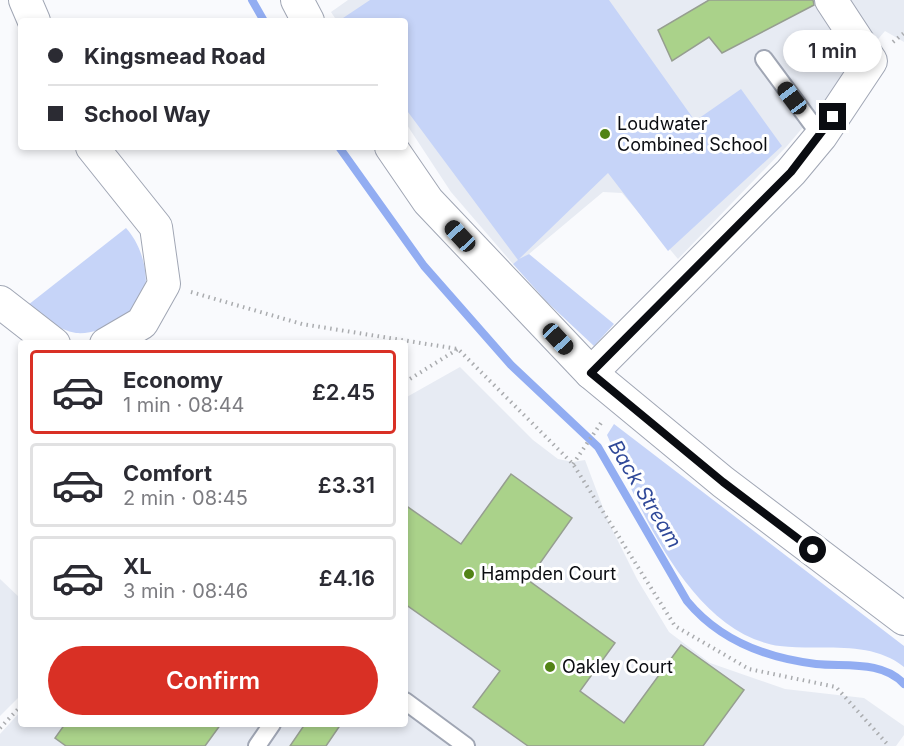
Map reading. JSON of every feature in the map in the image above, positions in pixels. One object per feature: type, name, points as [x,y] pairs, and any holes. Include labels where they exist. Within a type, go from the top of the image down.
[{"type":"street","points":[[25,0],[33,18]]},
{"type":"street","points":[[297,0],[306,18]]},
{"type":"street","points":[[591,373],[791,172],[820,136],[871,62],[831,0]]},
{"type":"street","points":[[94,150],[156,227],[164,284],[142,323],[113,340]]},
{"type":"street","points":[[393,150],[428,201],[591,373],[723,482],[904,618]]},
{"type":"street","points":[[0,302],[49,340]]},
{"type":"lane","points":[[764,59],[820,136]]},
{"type":"lane","points":[[408,703],[466,746]]},
{"type":"lane","points":[[257,746],[270,727]]},
{"type":"path","points":[[164,284],[302,324],[402,340]]},
{"type":"path","points":[[408,341],[458,349],[573,464],[675,627],[748,669],[836,687],[889,746]]},
{"type":"path","points":[[408,380],[458,349]]},
{"type":"path","points":[[573,464],[619,397]]},
{"type":"path","points":[[0,728],[18,709]]},
{"type":"shaded area","name":"Loudwater Combined School","points":[[348,0],[904,0],[904,42],[885,31],[787,146],[678,259],[622,193],[603,192],[529,254],[513,264],[451,192],[408,127],[408,18],[335,18],[331,12]]},
{"type":"shaded area","name":"Loudwater Combined School","points":[[370,0],[609,0],[695,121],[741,89],[782,146],[668,251],[608,173],[519,259],[529,254],[614,324],[594,346],[547,302],[513,264],[518,260],[408,112],[408,18],[343,18]]},
{"type":"shaded area","points":[[126,228],[138,246],[146,282],[140,304],[132,313],[97,330],[76,333],[57,326],[28,305]]},
{"type":"shaded area","points":[[460,367],[533,440],[558,459],[573,462],[585,460],[608,521],[637,579],[669,632],[710,663],[785,689],[864,698],[904,726],[904,735],[896,746],[0,746],[0,734],[18,714],[18,727],[408,727],[408,396]]},
{"type":"shaded area","points":[[614,424],[904,646],[904,667],[891,658],[860,649],[780,646],[748,636],[720,618],[695,593],[672,563],[652,530],[607,435]]},
{"type":"shaded area","points":[[0,579],[18,596],[18,698],[0,716]]},
{"type":"building","name":"Loudwater Combined School","points":[[709,0],[813,0],[814,5],[722,53],[709,37],[672,61],[658,30]]},
{"type":"building","points":[[511,474],[572,518],[528,580],[615,643],[580,691],[624,723],[681,645],[744,690],[703,746],[528,746],[473,707],[500,671],[408,606],[408,507],[461,544]]},
{"type":"building","points":[[63,727],[219,727],[205,746],[66,746],[55,738]]},
{"type":"building","points":[[303,727],[339,727],[326,746],[290,746]]},
{"type":"waterway","name":"Back Stream","points":[[252,0],[262,18]]},
{"type":"waterway","name":"Back Stream","points":[[341,150],[424,266],[511,365],[598,447],[687,601],[700,615],[729,637],[762,652],[816,664],[874,668],[895,676],[904,684]]},
{"type":"place","name":"Loudwater Combined School","points":[[605,134]]},
{"type":"place","name":"Hampden Court","points":[[469,574]]},
{"type":"place","name":"Oakley Court","points":[[550,667]]},
{"type":"route","points":[[813,550],[723,482],[591,373],[791,172],[833,117]]}]
